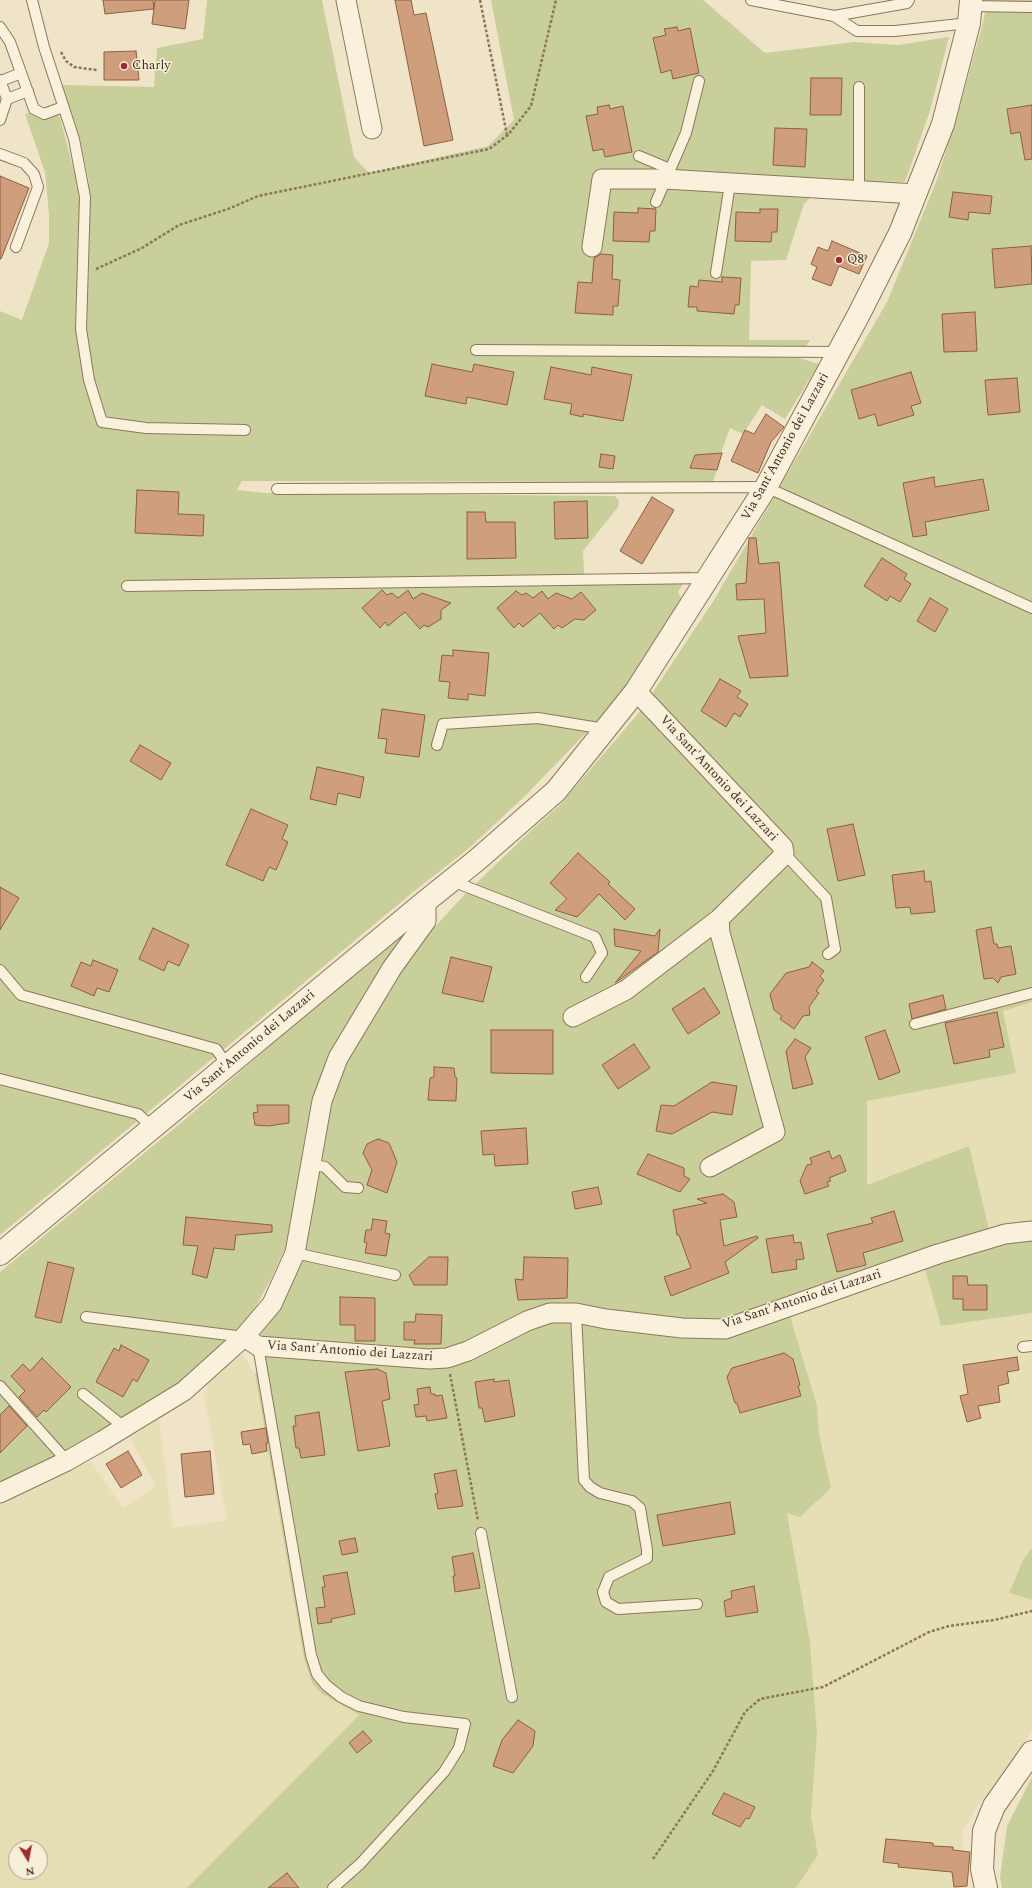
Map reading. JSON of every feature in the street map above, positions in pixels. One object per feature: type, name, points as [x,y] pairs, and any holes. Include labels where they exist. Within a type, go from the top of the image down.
[{"type":"street","points":[[346,0],[372,129]]},
{"type":"street","name":"Via Sant'Antonio dei Lazzari","points":[[2,1249],[153,1128],[227,1065],[452,881],[556,791],[636,691],[766,487],[900,233],[943,124],[970,10]]},
{"type":"street","points":[[592,247],[602,179],[668,174],[730,184],[916,194]]},
{"type":"street","name":"Via Sant'Antonio dei Lazzari","points":[[573,1017],[626,990],[719,919],[780,859],[784,853],[782,847],[636,691]]},
{"type":"street","name":"Via Sant'Antonio dei Lazzari","points":[[0,1493],[67,1461],[184,1391],[251,1341],[272,1304],[295,1253],[322,1101],[338,1058],[392,968],[426,921],[426,901]]},
{"type":"street","points":[[710,1167],[775,1132],[720,933],[719,919]]},
{"type":"street","name":"Via Sant'Antonio dei Lazzari","points":[[251,1341],[428,1359],[447,1358],[468,1351],[527,1321],[550,1313],[576,1313],[606,1319],[682,1328],[725,1329],[938,1254],[1006,1234],[1032,1231]]},
{"type":"street","points":[[986,1888],[982,1869],[984,1831],[994,1806],[1032,1754]]},
{"type":"lane","points":[[32,0],[44,47],[74,139],[85,197],[84,275],[81,329],[89,380],[102,422],[146,428],[245,430]]},
{"type":"lane","points":[[751,0],[834,16],[907,3],[909,0]]},
{"type":"lane","points":[[834,16],[857,31],[895,31],[970,10],[1032,7]]},
{"type":"lane","points":[[0,27],[10,42],[34,109],[44,114],[63,107]]},
{"type":"lane","points":[[0,120],[7,99],[0,80],[21,73]]},
{"type":"lane","points":[[656,202],[686,133],[699,81]]},
{"type":"lane","points":[[859,87],[859,190]]},
{"type":"lane","points":[[7,99],[28,91]]},
{"type":"lane","points":[[0,154],[24,163],[34,174],[38,187],[16,247]]},
{"type":"lane","points":[[639,156],[668,174]]},
{"type":"lane","points":[[716,273],[730,184]]},
{"type":"lane","points":[[476,350],[838,352]]},
{"type":"lane","points":[[277,489],[766,487],[1032,608]]},
{"type":"lane","points":[[127,586],[709,578]]},
{"type":"lane","points":[[437,745],[443,724],[538,718],[605,729]]},
{"type":"lane","points":[[784,853],[826,898],[834,949],[828,954]]},
{"type":"lane","points":[[452,881],[595,937],[602,953],[586,977]]},
{"type":"lane","points":[[0,970],[21,995],[216,1049],[227,1065]]},
{"type":"lane","points":[[915,1024],[1032,993]]},
{"type":"lane","points":[[0,1079],[138,1114],[153,1128]]},
{"type":"lane","points":[[311,1164],[325,1167],[345,1187],[358,1188]]},
{"type":"lane","points":[[295,1253],[395,1275]]},
{"type":"lane","points":[[576,1313],[584,1480],[590,1487],[600,1493],[632,1501],[640,1508],[647,1550],[647,1558],[609,1577],[603,1592],[606,1602],[618,1609],[697,1604]]},
{"type":"lane","points":[[86,1317],[251,1341],[310,1655],[318,1674],[326,1685],[341,1697],[359,1706],[404,1717],[465,1724],[459,1748],[444,1772],[360,1864],[333,1888]]},
{"type":"lane","points":[[0,1386],[67,1461]]},
{"type":"lane","points":[[82,1394],[124,1427]]},
{"type":"lane","points":[[481,1533],[512,1696]]},
{"type":"path","points":[[480,0],[508,135]]},
{"type":"path","points":[[84,275],[142,248],[179,225],[228,209],[258,196],[489,149],[508,135],[531,106],[556,0]]},
{"type":"path","points":[[44,47],[56,47],[66,61],[74,67],[97,70]]},
{"type":"path","points":[[447,1358],[481,1533]]},
{"type":"path","points":[[653,1860],[713,1771],[745,1712],[760,1699],[823,1687],[936,1630],[949,1626],[994,1620],[1032,1611]]},
{"type":"shaded area","points":[[1032,1002],[1032,1221],[1015,1222],[989,1229],[969,1147],[867,1185],[867,1101],[1015,1073],[1003,1011]]},
{"type":"shaded area","points":[[924,1266],[941,1326],[1032,1313],[1032,1548],[1023,1560],[1009,1593],[1032,1600],[1032,1730],[1019,1752],[976,1808],[962,1833],[966,1888],[796,1888],[818,1855],[811,1816],[817,1733],[810,1642],[787,1512],[800,1517],[831,1488],[819,1434],[817,1405],[789,1313]]},
{"type":"shaded area","points":[[242,1354],[255,1374],[304,1659],[312,1683],[322,1694],[359,1715],[187,1888],[0,1888],[0,1505],[91,1461],[123,1508],[156,1486],[130,1438],[159,1419],[173,1528],[227,1520],[204,1394],[213,1376]]},
{"type":"green space","points":[[207,0],[322,0],[354,157],[369,173],[488,146],[514,120],[491,0],[703,0],[765,53],[854,42],[898,45],[949,37],[930,111],[905,182],[845,181],[812,184],[810,198],[804,204],[786,260],[751,261],[749,340],[810,340],[799,358],[819,364],[785,419],[762,405],[743,434],[730,428],[721,453],[695,455],[690,468],[717,470],[713,482],[242,481],[237,490],[266,493],[615,496],[619,501],[618,507],[583,551],[584,574],[604,575],[691,571],[678,592],[681,598],[640,669],[612,706],[524,797],[468,849],[412,893],[0,1235],[0,311],[22,320],[49,243],[49,215],[45,172],[25,114],[43,108],[57,113],[60,118],[78,186],[89,184],[80,138],[62,85],[154,87],[157,48],[203,39]]},
{"type":"green space","points":[[986,0],[1032,0],[1032,1002],[1003,1011],[1016,1073],[867,1101],[867,1185],[969,1146],[989,1229],[1015,1222],[1032,1221],[1032,1313],[941,1326],[924,1266],[789,1313],[817,1405],[819,1434],[831,1488],[800,1517],[787,1513],[810,1642],[817,1733],[811,1816],[818,1855],[796,1888],[187,1888],[359,1715],[322,1694],[312,1683],[304,1659],[255,1374],[266,1353],[436,1364],[510,1338],[584,1308],[433,1354],[266,1342],[260,1334],[277,1306],[282,1305],[297,1263],[328,1102],[344,1061],[419,944],[467,892],[560,805],[641,710],[714,600],[887,302],[936,182],[957,117],[984,19]]},
{"type":"green space","points":[[403,930],[408,934],[338,1039],[318,1082],[305,1146],[294,1219],[286,1247],[270,1281],[246,1324],[182,1382],[82,1444],[0,1486],[0,1272],[188,1117]]},
{"type":"green space","points":[[1032,1548],[1032,1600],[1009,1593],[1023,1560]]},
{"type":"green space","points":[[1032,1777],[1032,1888],[1002,1888],[1000,1878],[1007,1826]]},
{"type":"building","points":[[103,0],[153,0],[154,9],[105,14]]},
{"type":"building","points":[[155,0],[189,0],[185,29],[152,24]]},
{"type":"building","points":[[395,0],[411,0],[414,15],[426,13],[453,140],[424,146]]},
{"type":"building","points":[[677,27],[678,31],[690,28],[699,73],[673,79],[671,70],[661,73],[653,38],[666,35],[664,29]]},
{"type":"building","name":"Charly","points":[[136,51],[139,80],[104,80],[104,52]]},
{"type":"building","points":[[811,78],[842,78],[841,115],[810,115]]},
{"type":"building","points":[[609,105],[610,109],[623,106],[632,152],[605,157],[603,149],[593,151],[586,116],[598,114],[597,107]]},
{"type":"building","points":[[1032,105],[1032,159],[1025,160],[1020,132],[1011,134],[1007,109]]},
{"type":"building","points":[[775,128],[807,129],[805,167],[773,165]]},
{"type":"building","points":[[0,176],[29,188],[1,259],[0,259]]},
{"type":"building","points":[[953,192],[992,196],[990,214],[969,212],[968,220],[949,217]]},
{"type":"building","points":[[638,208],[656,209],[655,231],[650,231],[649,242],[613,241],[614,212],[638,213]]},
{"type":"building","points":[[760,209],[778,209],[777,232],[772,232],[771,242],[735,241],[736,212],[760,213]]},
{"type":"building","name":"Q8","points":[[832,241],[867,256],[859,274],[839,266],[831,286],[812,279],[817,267],[811,264],[818,247],[828,251]]},
{"type":"building","points":[[1031,246],[1032,284],[995,288],[992,249]]},
{"type":"building","points":[[601,254],[613,255],[612,279],[620,280],[618,306],[613,306],[613,315],[575,313],[578,282],[592,283],[594,258]]},
{"type":"building","points":[[722,277],[741,278],[739,305],[735,305],[734,314],[697,311],[697,307],[688,307],[690,286],[698,287],[699,280],[722,282]]},
{"type":"building","points":[[975,312],[977,351],[944,352],[942,314]]},
{"type":"building","points":[[432,364],[472,372],[474,364],[514,372],[507,405],[467,397],[466,404],[425,396]]},
{"type":"building","points":[[551,367],[591,375],[592,367],[632,375],[623,421],[583,414],[583,417],[570,414],[572,404],[544,399]]},
{"type":"building","points":[[911,372],[921,403],[911,406],[914,415],[878,426],[875,414],[859,419],[851,390]]},
{"type":"building","points":[[1017,378],[1020,412],[988,415],[985,380]]},
{"type":"building","points":[[766,414],[784,427],[771,442],[758,473],[731,461],[745,430],[754,434]]},
{"type":"building","points":[[722,453],[717,470],[690,468],[695,455]]},
{"type":"building","points":[[601,454],[615,456],[613,469],[599,467]]},
{"type":"building","points":[[934,477],[935,487],[983,479],[989,510],[925,522],[927,535],[913,537],[903,483]]},
{"type":"building","points":[[137,490],[179,492],[178,514],[204,515],[203,536],[135,533]]},
{"type":"building","points":[[652,497],[674,510],[642,564],[620,551]]},
{"type":"building","points":[[587,501],[588,538],[555,539],[554,502]]},
{"type":"building","points":[[467,512],[485,512],[486,522],[515,522],[516,558],[467,559]]},
{"type":"building","points":[[749,538],[756,538],[759,564],[779,562],[788,676],[750,678],[738,636],[766,633],[764,599],[737,600],[736,584],[746,583]]},
{"type":"building","points":[[882,558],[907,574],[904,579],[911,584],[900,602],[890,596],[887,601],[864,586]]},
{"type":"building","points":[[382,590],[387,595],[392,593],[398,598],[408,590],[413,599],[422,593],[451,603],[441,610],[441,619],[428,627],[424,625],[420,629],[405,612],[388,626],[385,622],[380,628],[362,608]]},
{"type":"building","points":[[516,591],[522,595],[526,593],[533,598],[542,591],[548,599],[556,593],[572,599],[581,592],[596,610],[584,620],[575,619],[562,628],[558,625],[554,629],[540,613],[523,627],[519,623],[514,628],[497,608]]},
{"type":"building","points":[[930,598],[948,609],[935,632],[917,621]]},
{"type":"building","points":[[453,650],[489,653],[485,696],[468,694],[468,700],[448,698],[450,682],[439,681],[442,655],[453,656]]},
{"type":"building","points":[[720,679],[741,691],[737,697],[748,704],[740,717],[734,713],[726,727],[701,711]]},
{"type":"building","points":[[382,709],[425,715],[419,757],[385,753],[387,739],[378,738]]},
{"type":"building","points":[[140,745],[171,763],[161,780],[130,761]]},
{"type":"building","points":[[317,767],[364,777],[360,798],[338,793],[336,805],[310,799]]},
{"type":"building","points":[[251,809],[288,825],[282,839],[288,842],[276,870],[269,867],[263,881],[226,865]]},
{"type":"building","points":[[853,824],[865,875],[838,881],[827,829]]},
{"type":"building","points":[[578,853],[610,882],[608,884],[635,909],[625,920],[599,894],[577,917],[555,910],[567,899],[550,883]]},
{"type":"building","points":[[924,871],[925,882],[931,881],[935,912],[911,914],[910,907],[896,908],[892,875]]},
{"type":"building","points":[[0,887],[19,898],[0,930]]},
{"type":"building","points":[[991,927],[994,944],[997,944],[998,948],[1011,946],[1016,974],[1001,977],[998,983],[993,978],[984,979],[976,930]]},
{"type":"building","points":[[153,928],[189,945],[179,966],[168,961],[164,971],[139,959]]},
{"type":"building","points":[[614,929],[655,936],[660,929],[658,952],[615,983],[641,951],[615,946]]},
{"type":"building","points":[[451,957],[492,967],[483,1002],[442,993]]},
{"type":"building","points":[[93,960],[118,970],[109,992],[97,988],[94,996],[71,986],[81,962],[91,966]]},
{"type":"building","points":[[812,962],[824,971],[820,976],[824,980],[816,991],[819,993],[809,1007],[810,1015],[803,1016],[794,1029],[780,1019],[782,1016],[774,1010],[770,994],[786,973],[809,967]]},
{"type":"building","points":[[704,988],[720,1013],[688,1034],[672,1009]]},
{"type":"building","points":[[943,995],[946,1009],[912,1019],[909,1004]]},
{"type":"building","points":[[997,1012],[1004,1047],[989,1050],[990,1057],[954,1064],[945,1023]]},
{"type":"building","points":[[491,1030],[553,1030],[553,1074],[491,1073]]},
{"type":"building","points":[[885,1030],[900,1072],[879,1080],[865,1037]]},
{"type":"building","points":[[795,1039],[811,1048],[805,1057],[813,1084],[793,1089],[786,1051]]},
{"type":"building","points":[[634,1044],[650,1068],[618,1089],[602,1065]]},
{"type":"building","points":[[434,1067],[454,1068],[455,1077],[457,1078],[456,1101],[428,1100],[430,1078],[434,1077]]},
{"type":"building","points":[[712,1082],[737,1086],[732,1115],[712,1112],[672,1134],[656,1131],[661,1105],[674,1106]]},
{"type":"building","points":[[257,1105],[289,1105],[289,1123],[268,1126],[255,1125],[253,1113],[258,1112]]},
{"type":"building","points":[[526,1128],[528,1164],[495,1166],[494,1154],[483,1155],[481,1131]]},
{"type":"building","points":[[378,1139],[389,1143],[397,1162],[387,1193],[367,1185],[372,1170],[363,1153],[367,1144]]},
{"type":"building","points":[[829,1151],[832,1159],[840,1155],[846,1171],[829,1178],[831,1181],[827,1182],[829,1186],[805,1194],[800,1181],[807,1165],[812,1164],[810,1158]]},
{"type":"building","points":[[648,1154],[684,1168],[684,1176],[690,1179],[680,1192],[637,1174]]},
{"type":"building","points":[[598,1187],[602,1204],[575,1209],[572,1192]]},
{"type":"building","points":[[723,1194],[734,1202],[737,1217],[720,1220],[724,1246],[757,1236],[758,1238],[725,1262],[729,1273],[671,1296],[664,1277],[691,1268],[679,1235],[677,1235],[673,1210],[707,1203],[697,1199]]},
{"type":"building","points":[[894,1211],[903,1241],[863,1253],[866,1265],[837,1272],[827,1234],[873,1223],[871,1218]]},
{"type":"building","points":[[186,1217],[272,1225],[272,1232],[236,1235],[234,1250],[214,1248],[207,1278],[192,1274],[198,1246],[183,1245]]},
{"type":"building","points":[[373,1219],[387,1221],[385,1233],[390,1234],[386,1256],[365,1253],[367,1243],[364,1242],[366,1230],[371,1230]]},
{"type":"building","points":[[793,1235],[794,1243],[801,1242],[804,1259],[796,1260],[797,1269],[772,1273],[766,1239]]},
{"type":"building","points":[[429,1257],[448,1257],[447,1285],[414,1285],[409,1275]]},
{"type":"building","points":[[524,1257],[568,1258],[567,1298],[518,1300],[515,1279],[523,1280]]},
{"type":"building","points":[[48,1262],[74,1268],[61,1323],[35,1317]]},
{"type":"building","points":[[953,1276],[967,1276],[968,1285],[987,1285],[987,1310],[963,1310],[963,1299],[953,1299]]},
{"type":"building","points":[[340,1297],[375,1298],[375,1341],[355,1341],[355,1325],[340,1325]]},
{"type":"building","points":[[416,1314],[442,1315],[441,1344],[414,1344],[415,1340],[404,1340],[404,1322],[415,1322]]},
{"type":"building","points":[[121,1345],[149,1360],[137,1382],[133,1379],[123,1397],[96,1382],[114,1348],[119,1351]]},
{"type":"building","points":[[784,1353],[793,1359],[800,1385],[798,1386],[801,1396],[740,1413],[737,1403],[735,1403],[727,1377],[732,1368]]},
{"type":"building","points":[[1017,1357],[1019,1370],[1007,1372],[1009,1383],[998,1386],[1000,1402],[978,1406],[981,1418],[967,1422],[960,1396],[968,1394],[963,1365]]},
{"type":"building","points":[[42,1358],[71,1387],[46,1412],[44,1410],[37,1417],[19,1397],[25,1391],[11,1376],[23,1364],[30,1371]]},
{"type":"building","points":[[377,1369],[386,1373],[390,1399],[382,1401],[390,1446],[358,1451],[345,1372]]},
{"type":"building","points":[[494,1379],[494,1382],[509,1380],[515,1416],[485,1422],[482,1408],[479,1408],[475,1382]]},
{"type":"building","points":[[430,1387],[431,1394],[435,1394],[435,1396],[442,1395],[447,1418],[427,1421],[426,1416],[416,1417],[414,1405],[419,1404],[417,1389]]},
{"type":"building","points":[[9,1406],[27,1426],[0,1453],[0,1415]]},
{"type":"building","points":[[319,1412],[325,1455],[301,1458],[299,1448],[296,1448],[293,1426],[296,1426],[295,1416]]},
{"type":"building","points":[[266,1428],[268,1443],[266,1443],[267,1451],[252,1454],[250,1444],[243,1445],[241,1432]]},
{"type":"building","points":[[128,1451],[142,1475],[121,1488],[106,1464]]},
{"type":"building","points":[[210,1451],[214,1494],[185,1497],[181,1454]]},
{"type":"building","points":[[456,1470],[463,1506],[438,1509],[435,1494],[438,1493],[434,1474]]},
{"type":"building","points":[[730,1502],[735,1534],[663,1546],[657,1515]]},
{"type":"building","points":[[355,1538],[358,1552],[342,1555],[339,1541]]},
{"type":"building","points":[[473,1553],[480,1588],[455,1592],[453,1576],[455,1576],[452,1557]]},
{"type":"building","points":[[347,1572],[355,1614],[331,1619],[332,1622],[318,1624],[316,1608],[325,1607],[322,1587],[325,1587],[323,1576]]},
{"type":"building","points":[[754,1586],[758,1612],[726,1617],[724,1601],[732,1598],[731,1591]]},
{"type":"building","points":[[518,1720],[535,1731],[533,1746],[513,1773],[493,1766],[502,1740]]},
{"type":"building","points":[[363,1731],[372,1741],[357,1753],[349,1743]]},
{"type":"building","points":[[724,1793],[755,1807],[749,1819],[746,1818],[740,1827],[712,1814]]},
{"type":"building","points":[[886,1839],[933,1843],[933,1846],[953,1847],[953,1850],[970,1852],[967,1886],[954,1887],[952,1872],[898,1867],[899,1864],[883,1862]]},
{"type":"building","points":[[287,1873],[299,1888],[268,1888]]},
{"type":"place","name":"Charly","points":[[124,66]]},
{"type":"place","name":"Q8","points":[[839,260]]}]
